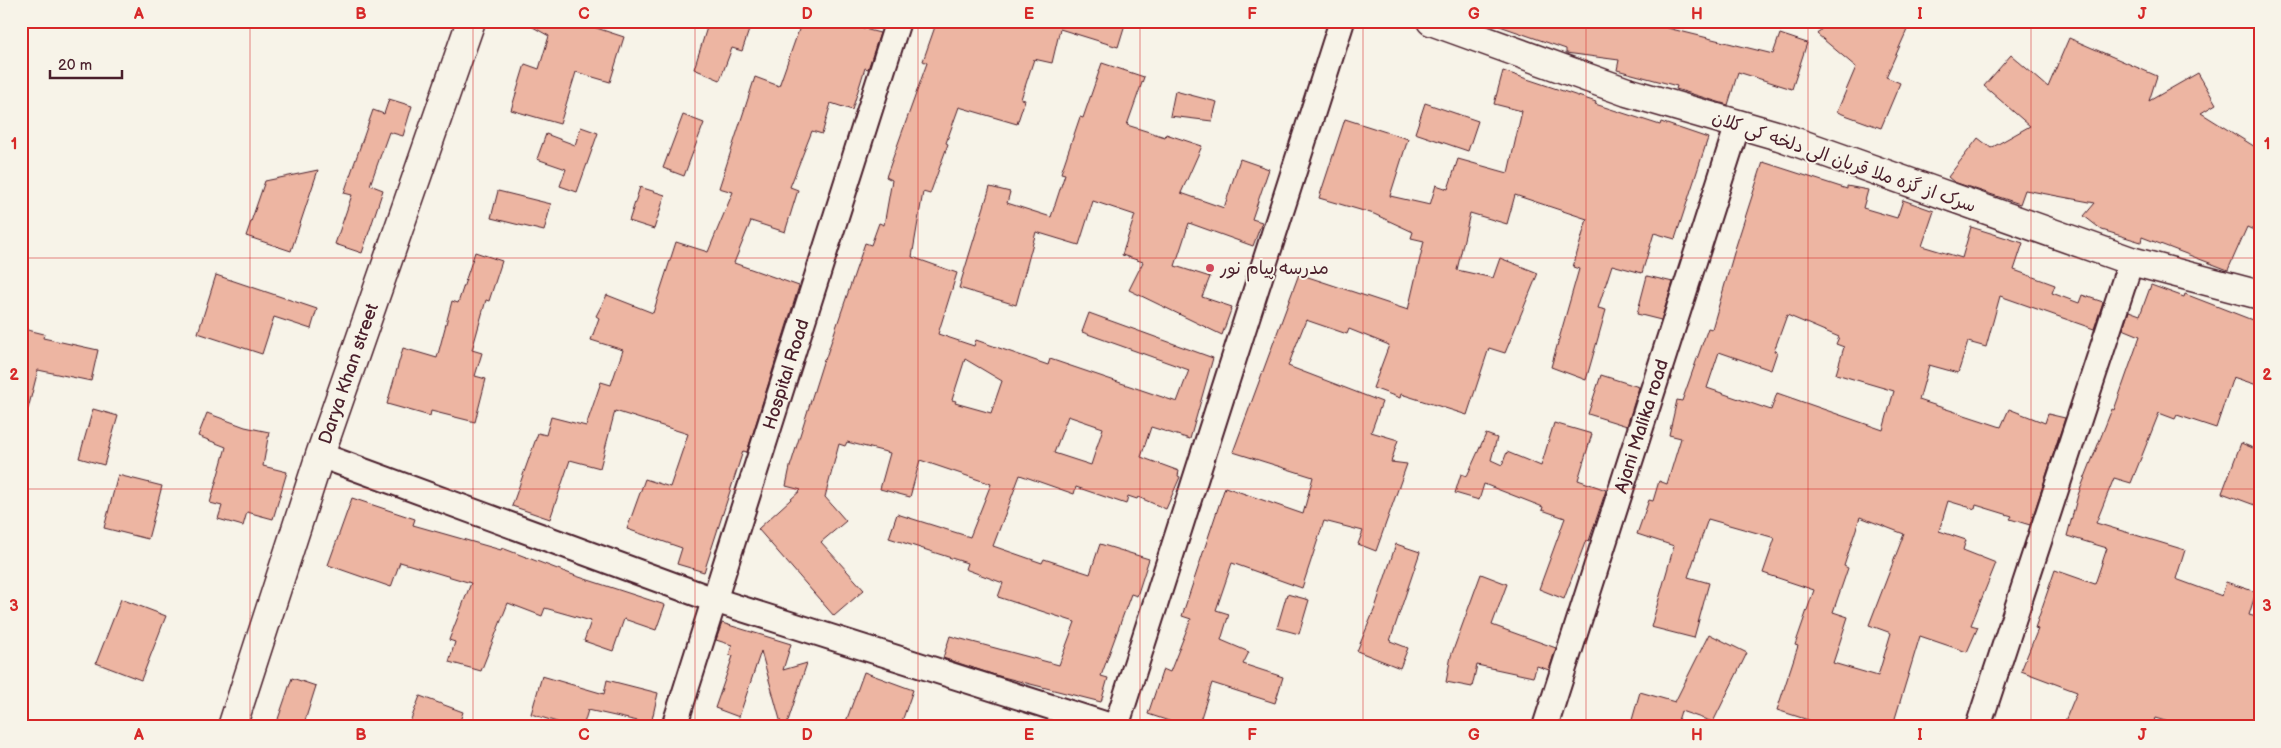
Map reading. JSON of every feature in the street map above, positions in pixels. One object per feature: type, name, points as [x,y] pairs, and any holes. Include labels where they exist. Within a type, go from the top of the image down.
[{"type":"street","name":"Darya Khan street","points":[[232,727],[320,455],[471,21]]},
{"type":"street","name":"Hospital Road","points":[[674,727],[898,21]]},
{"type":"street","points":[[320,455],[714,600],[1115,727],[1342,21]]},
{"type":"street","name":"سرک از گزه ملا قربان الی دلخه کی کلان","points":[[1431,21],[1627,92],[1779,136],[2131,261],[2260,295]]},
{"type":"street","name":"Ajani Malika road","points":[[1545,727],[1738,124]]},
{"type":"street","points":[[1978,727],[2131,261]]},
{"type":"building","points":[[522,21],[575,21],[624,37],[610,82],[576,72],[560,124],[511,110],[525,64],[539,69],[549,36]]},
{"type":"building","points":[[709,21],[752,21],[742,51],[732,48],[720,80],[694,69]]},
{"type":"building","points":[[802,21],[833,21],[880,33],[868,69],[865,68],[852,110],[831,103],[822,134],[812,131],[790,187],[798,190],[785,232],[751,221],[734,263],[799,286],[747,452],[743,451],[704,572],[677,564],[682,548],[627,529],[645,479],[670,487],[688,434],[615,411],[600,468],[570,460],[550,519],[512,506],[538,433],[546,435],[551,417],[586,426],[601,382],[611,385],[623,350],[591,340],[599,318],[596,316],[607,295],[653,313],[676,242],[708,252],[733,192],[719,188],[755,77],[779,86]]},
{"type":"building","points":[[937,21],[1126,21],[1118,47],[1060,29],[1052,63],[1034,59],[1021,99],[1025,100],[1017,124],[959,107],[930,194],[923,192],[912,257],[957,273],[938,334],[974,346],[976,340],[1048,365],[1050,359],[1177,402],[1189,370],[1082,332],[1089,313],[1213,358],[1190,439],[1151,427],[1141,457],[1179,471],[1178,476],[1180,477],[1166,509],[1138,497],[1137,499],[1128,496],[1126,504],[1076,487],[1074,494],[1020,475],[993,546],[1042,563],[1044,559],[1090,574],[1100,544],[1149,559],[1137,596],[1131,594],[1101,676],[1108,678],[1101,702],[995,675],[943,658],[950,636],[1059,665],[1075,622],[998,597],[1003,583],[965,569],[967,563],[889,538],[897,514],[970,537],[991,484],[920,460],[910,497],[880,489],[890,453],[847,442],[845,446],[839,444],[825,497],[846,521],[821,542],[864,590],[834,616],[758,529],[801,490],[786,486],[790,467],[824,359],[865,243],[871,245],[879,223],[884,225],[892,180],[886,177],[927,63],[923,61]],"holes":[[[965,359],[1002,381],[991,413],[955,403],[956,401],[952,400]],[[1068,416],[1103,428],[1091,465],[1054,453]]]},
{"type":"building","points":[[1495,21],[1639,21],[1773,54],[1780,34],[1807,43],[1792,89],[1738,72],[1728,105],[1676,89],[1677,86],[1617,70],[1619,60],[1566,53],[1566,49],[1494,24]]},
{"type":"building","points":[[1828,21],[1911,21],[1886,77],[1900,83],[1881,128],[1837,112],[1856,67],[1817,34]]},
{"type":"building","points":[[2069,38],[2157,76],[2149,101],[2198,73],[2216,104],[2201,113],[2260,150],[2260,233],[2247,227],[2228,270],[2142,237],[2141,242],[2102,230],[2084,216],[2095,203],[2025,190],[2020,204],[1954,182],[1948,177],[1978,138],[1991,148],[2030,126],[1984,86],[2011,55],[2048,87]]},
{"type":"building","points":[[1102,63],[1144,77],[1127,125],[1165,137],[1166,134],[1202,146],[1181,193],[1224,208],[1240,159],[1269,169],[1252,219],[1262,222],[1253,246],[1189,223],[1175,266],[1210,277],[1202,297],[1232,307],[1222,335],[1129,290],[1143,262],[1122,255],[1135,215],[1093,201],[1079,245],[1036,232],[1016,305],[959,288],[990,187],[1010,192],[1007,203],[1051,217],[1065,174],[1061,173],[1080,117],[1083,118]]},
{"type":"building","points":[[1503,71],[1596,102],[1595,104],[1660,125],[1661,122],[1708,138],[1675,239],[1654,233],[1642,273],[1612,265],[1598,308],[1606,310],[1586,380],[1551,367],[1579,269],[1573,267],[1587,219],[1515,195],[1507,224],[1470,213],[1457,270],[1493,278],[1500,258],[1538,273],[1505,353],[1489,348],[1467,415],[1401,394],[1400,398],[1373,388],[1389,345],[1349,329],[1347,334],[1306,320],[1288,366],[1382,402],[1371,432],[1398,440],[1391,462],[1407,464],[1376,551],[1358,544],[1363,531],[1324,521],[1302,588],[1232,563],[1216,610],[1229,614],[1221,640],[1249,652],[1243,664],[1283,677],[1275,703],[1212,683],[1198,727],[1187,727],[1148,714],[1163,669],[1170,672],[1191,619],[1182,616],[1225,487],[1303,514],[1313,477],[1233,452],[1299,274],[1408,310],[1424,241],[1411,238],[1413,232],[1374,214],[1319,198],[1345,119],[1408,139],[1390,196],[1430,205],[1436,185],[1448,189],[1458,159],[1508,173],[1522,111],[1494,104]]},
{"type":"building","points":[[1175,91],[1217,102],[1212,121],[1170,116]]},
{"type":"building","points":[[389,99],[412,106],[403,136],[389,132],[370,185],[383,190],[362,253],[335,244],[352,195],[344,193],[373,110],[384,114]]},
{"type":"building","points":[[1425,103],[1478,121],[1468,151],[1415,133]]},
{"type":"building","points":[[683,115],[704,123],[684,176],[663,168]]},
{"type":"building","points":[[581,127],[598,133],[577,192],[560,186],[566,169],[537,159],[546,134],[575,145]]},
{"type":"building","points":[[1763,162],[1847,189],[1847,186],[1868,190],[1863,208],[1897,218],[1903,200],[1934,211],[1922,246],[1962,258],[1971,227],[2023,243],[2014,270],[2055,285],[2052,293],[2079,303],[2082,295],[2103,302],[2094,329],[2000,296],[1986,347],[1968,342],[1958,373],[1929,365],[1919,400],[2001,427],[2009,409],[2045,423],[2048,414],[2065,418],[2030,525],[2010,519],[2012,516],[1976,505],[1975,509],[1948,501],[1939,531],[1966,540],[1963,550],[1996,563],[1971,625],[1978,627],[1967,652],[1920,636],[1893,725],[1882,722],[1880,727],[1830,727],[1777,710],[1798,646],[1795,645],[1814,590],[1763,573],[1775,538],[1708,519],[1688,577],[1709,583],[1694,638],[1651,627],[1674,546],[1637,534],[1649,500],[1653,501],[1659,481],[1667,484],[1681,438],[1669,435],[1677,400],[1682,401],[1708,328],[1712,329]],"holes":[[[1787,315],[1839,337],[1836,344],[1844,347],[1836,374],[1894,391],[1883,430],[1777,393],[1771,410],[1707,388],[1719,352],[1771,370],[1777,352],[1774,351]],[[1860,517],[1904,534],[1869,625],[1891,633],[1878,676],[1833,663],[1848,617],[1833,612],[1848,568],[1844,566]]]},
{"type":"building","points":[[318,170],[291,251],[246,236],[265,181]]},
{"type":"building","points":[[640,187],[665,195],[654,229],[629,221]]},
{"type":"building","points":[[498,191],[551,204],[544,231],[491,218]]},
{"type":"building","points":[[475,252],[502,261],[489,301],[486,300],[472,350],[482,353],[475,376],[486,379],[475,422],[431,411],[430,416],[387,404],[403,348],[437,358],[452,301],[458,303]]},
{"type":"building","points":[[216,275],[317,309],[311,329],[274,317],[262,354],[198,333]]},
{"type":"building","points":[[1647,276],[1673,282],[1661,320],[1637,314]]},
{"type":"building","points":[[2151,285],[2184,297],[2185,294],[2260,323],[2260,386],[2233,377],[2216,428],[2177,415],[2175,419],[2159,413],[2131,483],[2114,478],[2096,523],[2185,550],[2176,579],[2222,596],[2226,582],[2256,592],[2249,615],[2260,618],[2260,727],[2186,727],[2155,718],[2152,727],[2075,727],[2065,721],[2077,692],[2021,671],[2038,629],[2035,628],[2055,570],[2095,584],[2107,548],[2067,536],[2078,495],[2112,409],[2114,410],[2140,336],[2123,329],[2129,311],[2140,315]]},
{"type":"building","points":[[24,329],[44,334],[43,338],[98,350],[91,381],[38,370],[28,409],[21,408],[21,340]]},
{"type":"building","points":[[1601,375],[1639,387],[1627,426],[1588,414]]},
{"type":"building","points":[[93,409],[118,416],[104,465],[79,458]]},
{"type":"building","points":[[207,413],[245,427],[269,432],[263,466],[287,472],[273,519],[247,512],[243,526],[218,519],[222,506],[210,503],[226,447],[198,436]]},
{"type":"building","points":[[1554,423],[1592,434],[1578,480],[1606,490],[1589,541],[1586,540],[1564,599],[1539,589],[1565,518],[1542,510],[1543,507],[1484,484],[1479,500],[1455,493],[1461,474],[1467,476],[1486,434],[1497,438],[1491,460],[1502,465],[1507,452],[1541,466]]},
{"type":"building","points":[[2241,443],[2260,451],[2260,507],[2222,493]]},
{"type":"building","points":[[118,475],[162,486],[148,539],[104,528]]},
{"type":"building","points":[[352,498],[415,519],[413,525],[501,550],[502,548],[576,576],[665,605],[656,630],[624,619],[613,651],[584,641],[591,621],[545,608],[542,616],[508,603],[481,671],[449,662],[455,642],[449,640],[471,583],[400,562],[391,587],[328,565]]},
{"type":"building","points":[[1396,544],[1420,552],[1390,641],[1408,648],[1400,668],[1357,651],[1375,608]]},
{"type":"building","points":[[1481,574],[1507,584],[1492,625],[1556,648],[1549,670],[1537,666],[1533,677],[1477,665],[1472,687],[1446,682],[1451,656]]},
{"type":"building","points":[[1287,594],[1309,600],[1299,634],[1277,628]]},
{"type":"building","points":[[121,599],[166,616],[141,680],[96,663]]},
{"type":"building","points":[[722,623],[791,644],[783,670],[807,663],[786,727],[782,727],[761,651],[739,717],[715,708],[733,656],[729,655],[732,645],[716,640]]},
{"type":"building","points":[[1709,634],[1747,653],[1713,722],[1681,711],[1676,727],[1630,727],[1640,692],[1675,702]]},
{"type":"building","points":[[864,672],[913,690],[900,727],[844,727]]},
{"type":"building","points":[[542,676],[604,694],[607,680],[658,693],[651,724],[588,710],[583,727],[573,727],[531,714]]},
{"type":"building","points":[[292,678],[316,686],[303,727],[292,727],[277,722]]},
{"type":"building","points":[[420,696],[463,712],[458,727],[408,727]]},
{"type":"place","name":"مدرسه پیام نور","points":[[1210,268]]}]
